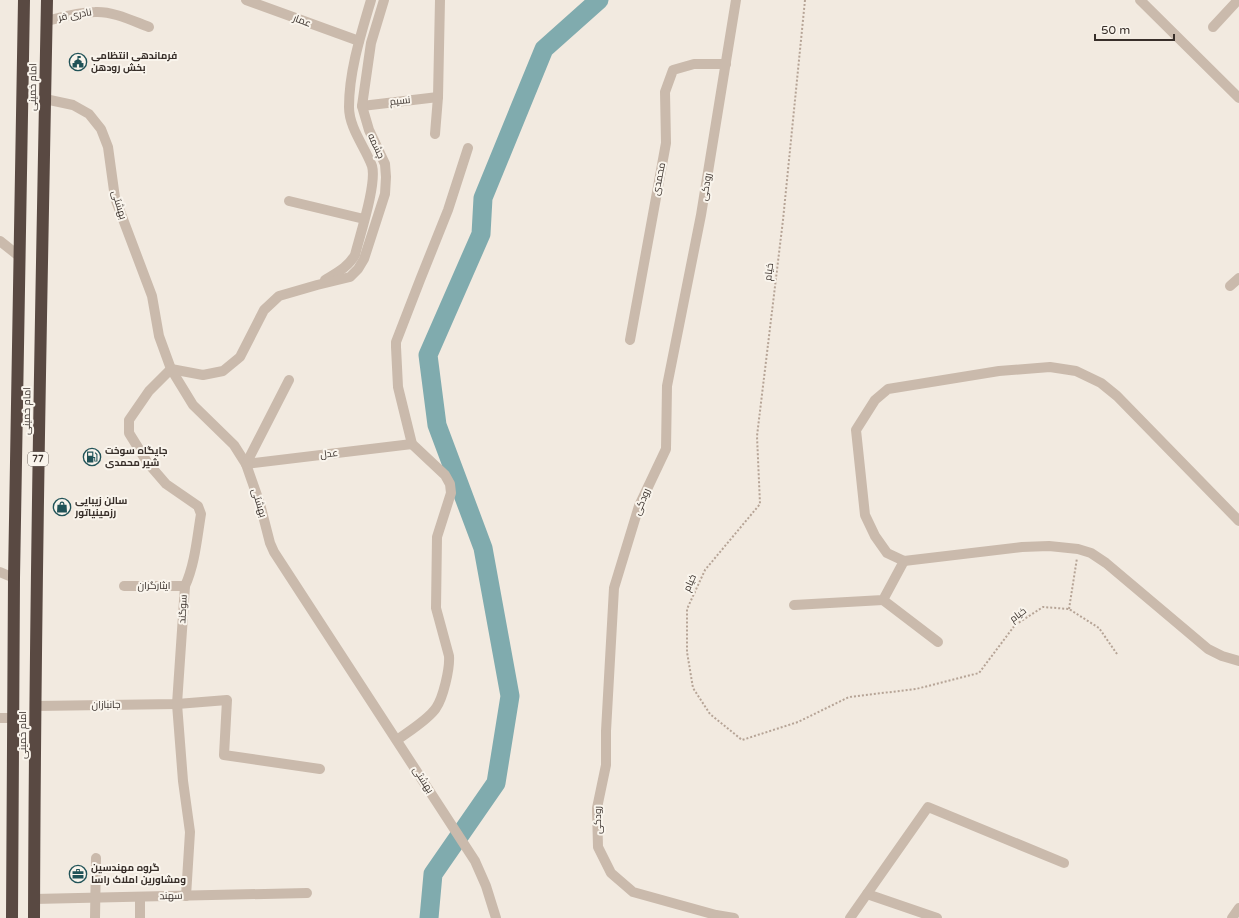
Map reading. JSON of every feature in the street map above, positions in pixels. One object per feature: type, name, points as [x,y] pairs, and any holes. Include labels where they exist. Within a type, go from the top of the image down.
[{"type":"highway","name":"امام خمینی","points":[[12,918],[14,578],[24,0]]},
{"type":"highway","name":"امام خمینی","points":[[34,918],[40,291],[47,0]]},
{"type":"highway","points":[[19,291],[40,291]]},
{"type":"street","name":"عمار","points":[[246,0],[359,41]]},
{"type":"street","name":"چشمه","points":[[317,285],[345,268],[355,255],[374,178],[372,167],[354,128],[349,108],[352,77],[359,41],[371,0]]},
{"type":"street","name":"چشمه","points":[[171,369],[203,375],[223,371],[240,357],[264,310],[272,302],[280,296],[350,277],[358,269],[364,259],[385,194],[385,164],[369,130],[362,106],[364,80],[371,43],[384,0]]},
{"type":"street","points":[[435,134],[438,97],[440,0]]},
{"type":"street","name":"رودکی","points":[[734,918],[633,892],[611,874],[598,847],[597,808],[606,765],[606,731],[614,588],[639,506],[666,449],[667,386],[701,216],[736,0]]},
{"type":"street","points":[[1140,0],[1239,98]]},
{"type":"street","points":[[1213,27],[1238,0]]},
{"type":"street","name":"نادری فر","points":[[47,21],[68,15],[97,12],[125,17],[149,27]]},
{"type":"street","name":"محمدی","points":[[630,340],[666,143],[665,92],[673,70],[694,64],[726,64]]},
{"type":"street","name":"نسیم","points":[[362,106],[438,97]]},
{"type":"street","name":"بهشتی","points":[[45,98],[73,105],[89,114],[102,129],[108,147],[115,198],[152,296],[159,336],[171,369],[193,405],[234,445],[246,464],[260,504],[270,543],[274,552],[475,861],[486,886],[496,918]]},
{"type":"street","points":[[397,740],[437,707],[446,682],[449,656],[436,608],[437,537],[451,493],[450,484],[445,475],[412,444],[398,387],[396,342],[448,210],[468,148]]},
{"type":"street","points":[[289,201],[364,219]]},
{"type":"street","points":[[0,241],[20,257]]},
{"type":"street","points":[[1230,286],[1239,278]]},
{"type":"street","points":[[1239,521],[1117,396],[1101,383],[1076,371],[1050,367],[999,371],[888,389],[875,400],[856,430],[865,514],[875,536],[887,553],[904,561],[1022,547],[1049,546],[1078,549],[1091,553],[1106,563],[1208,649],[1222,656],[1239,661]]},
{"type":"street","name":"سوگند","points":[[171,369],[149,391],[129,420],[128,428],[129,433],[148,462],[166,484],[198,506],[201,514],[192,564],[185,586],[178,704],[183,781],[190,832],[186,896]]},
{"type":"street","points":[[246,464],[289,380]]},
{"type":"street","name":"عدل","points":[[246,464],[412,444]]},
{"type":"street","points":[[883,600],[904,561]]},
{"type":"street","points":[[0,572],[14,578]]},
{"type":"street","name":"ایثارگران","points":[[124,586],[185,586]]},
{"type":"street","points":[[794,605],[883,600],[938,642]]},
{"type":"street","name":"جانبازان","points":[[35,706],[178,704],[227,700],[224,755],[320,769]]},
{"type":"street","points":[[0,718],[14,718]]},
{"type":"street","points":[[850,918],[928,807],[1064,863]]},
{"type":"street","points":[[95,918],[96,858]]},
{"type":"street","name":"سهند","points":[[34,899],[307,893]]},
{"type":"street","points":[[867,894],[936,918]]},
{"type":"street","points":[[140,897],[140,918]]},
{"type":"street","points":[[1232,918],[1239,908]]},
{"type":"path","name":"خیام","points":[[805,0],[783,220],[757,436],[760,504],[705,570],[687,609],[687,652],[693,688],[710,714],[742,740],[798,722],[849,697],[916,689],[979,673],[1015,625],[1043,607],[1069,608]]},
{"type":"path","points":[[1078,549],[1069,608],[1099,628],[1117,654]]},
{"type":"waterway","points":[[429,918],[433,874],[496,783],[510,696],[483,548],[437,425],[428,355],[481,234],[483,198],[544,49],[599,0]]},
{"type":"place","name":"فرماندهی انتظامی بخش رودهن","points":[[78,62]]},
{"type":"place","name":"جایگاه سوخت شیر محمدی","points":[[92,457]]},
{"type":"place","name":"سالن زیبایی رزمینیاتور","points":[[62,507]]},
{"type":"place","name":"گروه مهندسین ومشاورین املاک راسا","points":[[78,874]]}]
